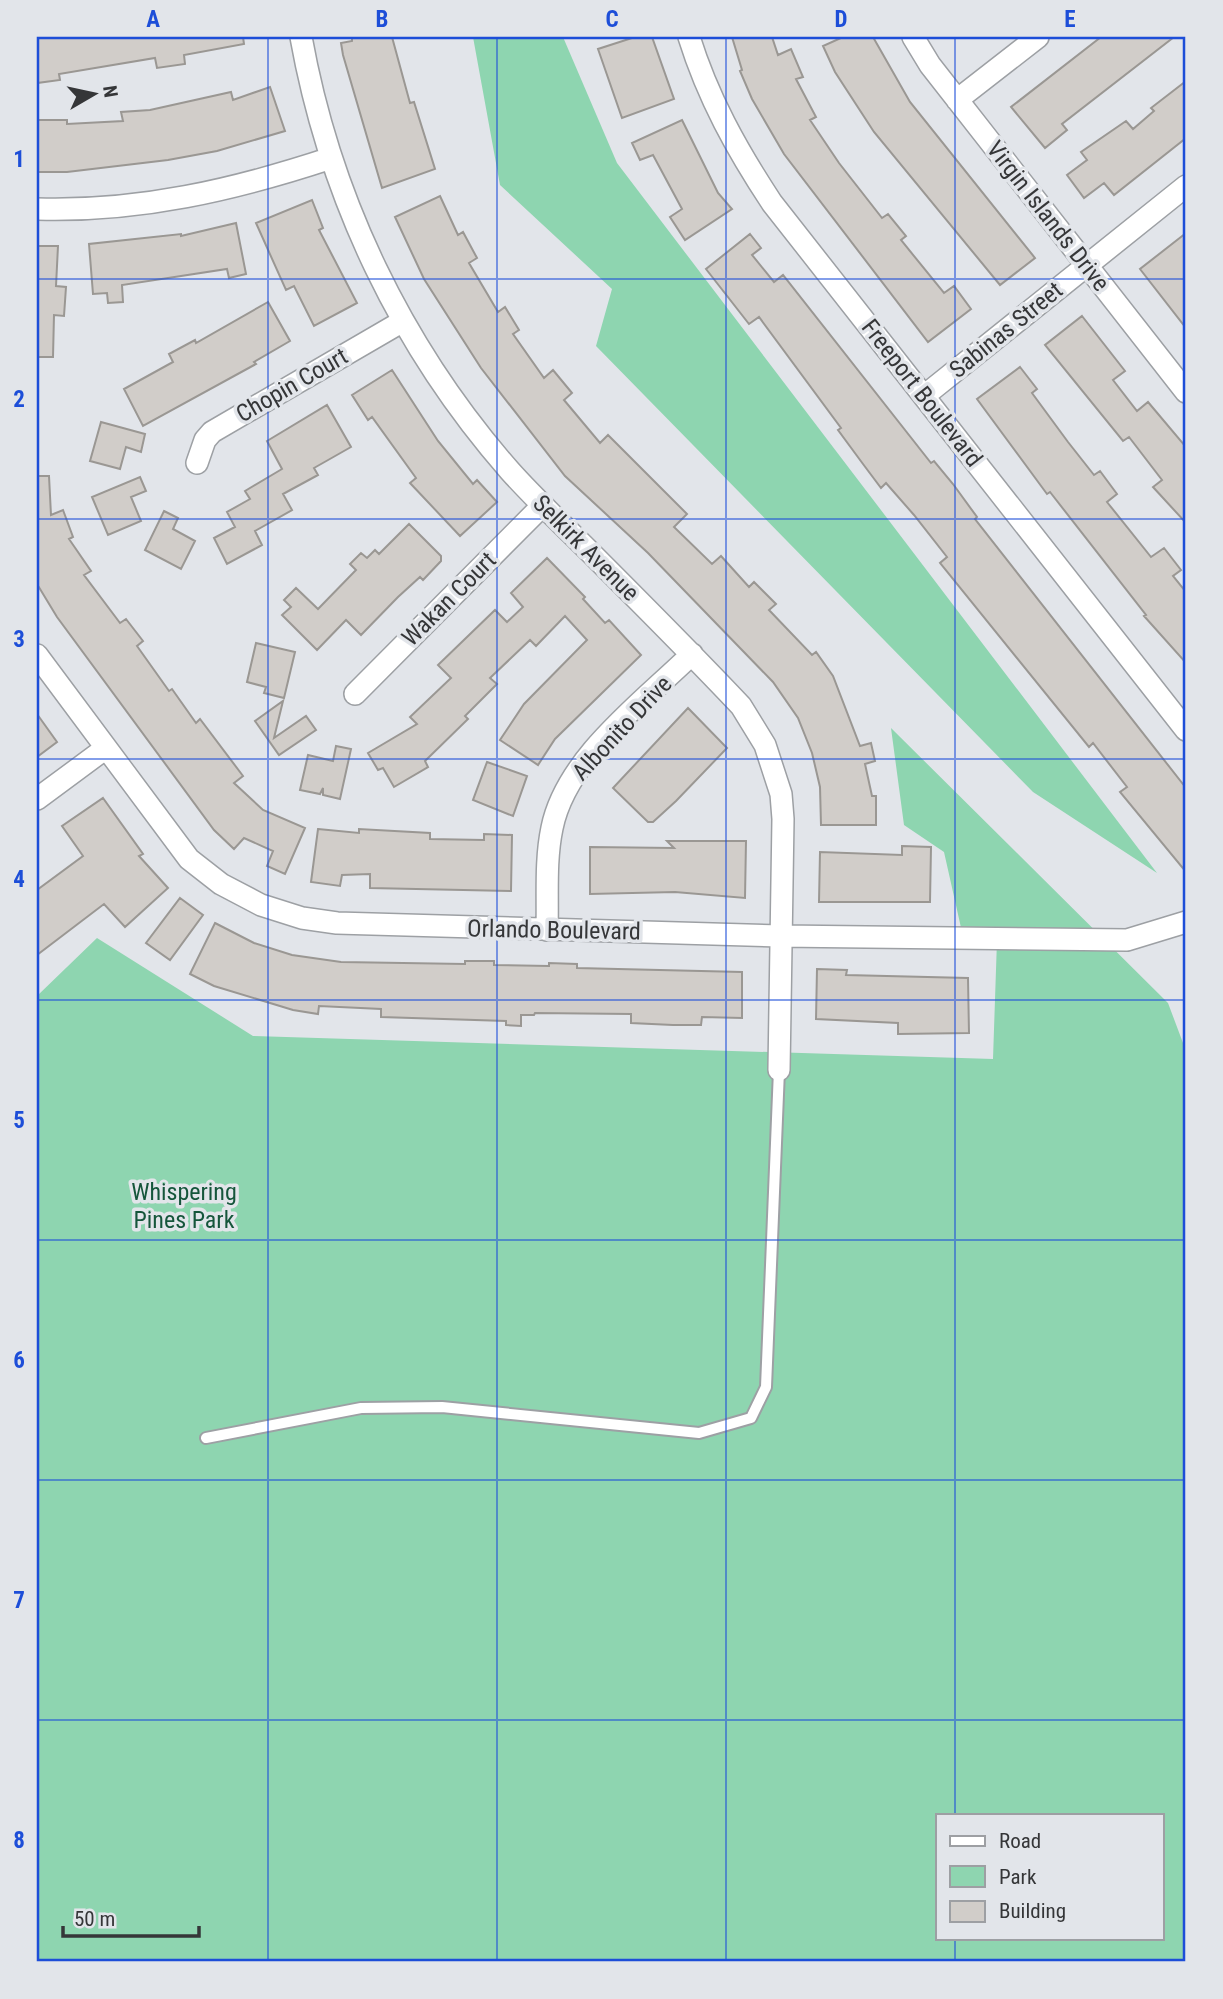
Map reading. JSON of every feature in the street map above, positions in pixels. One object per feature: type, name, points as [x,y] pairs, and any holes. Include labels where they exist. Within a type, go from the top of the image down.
[{"type":"street","name":"Selkirk Avenue","points":[[301,37],[313,96],[331,158],[361,239],[403,321],[463,413],[512,473],[692,654],[755,725],[775,769],[783,819],[779,1070]]},
{"type":"street","name":"Freeport Boulevard","points":[[689,37],[719,115],[757,180],[1186,730]]},
{"type":"street","name":"Virgin Islands Drive","points":[[913,37],[957,100],[1186,392]]},
{"type":"street","points":[[957,100],[1038,37]]},
{"type":"street","points":[[37,209],[112,208],[209,194],[331,158]]},
{"type":"street","name":"Sabinas Street","points":[[924,396],[1186,186]]},
{"type":"street","name":"Chopin Court","points":[[197,464],[205,440],[212,432],[403,321]]},
{"type":"street","name":"Wakan Court","points":[[355,694],[543,505]]},
{"type":"street","name":"Albonito Drive","points":[[548,930],[549,848],[552,827],[566,789],[596,747],[692,654]]},
{"type":"street","name":"Orlando Boulevard","points":[[37,655],[189,859],[220,884],[261,905],[302,918],[337,923],[548,930],[1127,940],[1186,922]]},
{"type":"street","points":[[37,799],[106,748]]},
{"type":"lane","points":[[206,1438],[362,1408],[442,1407],[699,1433],[751,1418],[766,1387],[779,1070]]},
{"type":"green space","points":[[473,37],[563,37],[617,163],[1157,873],[1033,792],[596,346],[612,289],[500,185]]},
{"type":"green space","name":"Whispering Pines Park","points":[[891,728],[1168,1003],[1186,1051],[1186,1962],[37,1962],[37,996],[97,938],[253,1036],[993,1059],[997,940],[964,941],[944,852],[904,825]]},
{"type":"building","points":[[37,37],[243,37],[244,44],[184,55],[185,64],[157,68],[155,58],[59,74],[60,80],[37,83]]},
{"type":"building","points":[[352,37],[392,37],[410,103],[414,102],[435,169],[382,188],[343,55],[341,43],[352,41]]},
{"type":"building","points":[[635,37],[652,37],[674,99],[622,118],[598,49]]},
{"type":"building","points":[[732,37],[772,37],[778,55],[791,49],[803,77],[796,79],[816,117],[810,120],[839,163],[882,218],[888,214],[906,236],[901,240],[944,293],[954,286],[971,309],[928,342],[784,154],[752,99],[740,71],[742,70]]},
{"type":"building","points":[[843,37],[873,37],[910,102],[1035,258],[1000,285],[874,132],[835,72],[823,46]]},
{"type":"building","points":[[1101,37],[1174,37],[1062,124],[1067,130],[1045,148],[1011,107]]},
{"type":"building","points":[[1186,81],[1186,138],[1114,195],[1104,183],[1084,198],[1067,175],[1087,160],[1081,152],[1126,121],[1133,129],[1154,111],[1151,108]]},
{"type":"building","points":[[270,87],[285,131],[217,151],[168,160],[67,172],[37,172],[37,120],[67,120],[67,124],[123,121],[121,112],[150,110],[231,92],[233,100]]},
{"type":"building","points":[[682,120],[718,193],[732,209],[685,240],[670,217],[682,209],[653,155],[640,160],[632,143]]},
{"type":"building","points":[[440,196],[458,235],[463,232],[477,258],[469,263],[498,312],[505,307],[519,330],[513,334],[544,378],[553,370],[572,393],[564,400],[600,443],[608,435],[687,514],[674,527],[712,564],[721,556],[749,587],[754,582],[776,604],[769,610],[812,655],[816,652],[833,676],[860,746],[871,743],[875,761],[865,764],[872,796],[876,796],[876,825],[821,825],[820,787],[812,753],[798,718],[773,682],[648,553],[565,476],[481,368],[424,279],[395,217]]},
{"type":"building","points":[[312,200],[323,228],[319,230],[357,303],[314,326],[294,286],[286,290],[256,223]]},
{"type":"building","points":[[236,223],[246,274],[229,278],[227,269],[122,285],[123,302],[108,303],[107,293],[93,294],[89,244],[181,236]]},
{"type":"building","points":[[1186,233],[1186,328],[1140,269]]},
{"type":"building","points":[[750,234],[761,248],[752,255],[774,282],[783,275],[931,463],[934,461],[953,484],[977,517],[975,519],[1186,788],[1186,872],[1120,792],[1127,787],[1093,743],[1089,747],[940,563],[947,557],[914,515],[886,483],[881,488],[838,430],[841,428],[759,317],[749,324],[706,269]]},
{"type":"building","points":[[37,246],[58,246],[56,286],[66,287],[64,316],[54,315],[53,357],[37,357]]},
{"type":"building","points":[[268,302],[290,341],[254,362],[256,364],[143,426],[124,389],[173,362],[169,354],[195,340],[196,343]]},
{"type":"building","points":[[1082,316],[1125,371],[1113,380],[1137,411],[1148,402],[1186,447],[1186,523],[1153,487],[1162,480],[1129,437],[1123,441],[1045,345]]},
{"type":"building","points":[[1020,367],[1037,389],[1032,393],[1068,442],[1094,475],[1100,471],[1117,494],[1107,502],[1151,557],[1164,548],[1181,570],[1173,576],[1186,592],[1186,663],[1144,616],[1146,615],[1050,492],[1047,494],[977,399]]},
{"type":"building","points":[[392,370],[438,441],[473,484],[477,480],[497,502],[460,536],[410,483],[416,478],[372,417],[368,420],[352,395]]},
{"type":"building","points":[[327,405],[351,447],[314,468],[318,475],[283,494],[292,510],[255,531],[262,545],[227,564],[214,538],[235,527],[227,512],[250,499],[245,491],[282,469],[267,441]]},
{"type":"building","points":[[101,422],[145,434],[141,452],[126,447],[120,469],[90,461]]},
{"type":"building","points":[[37,476],[49,476],[51,515],[63,510],[73,537],[69,539],[91,571],[84,575],[120,623],[126,619],[143,641],[137,646],[169,691],[172,689],[196,723],[200,719],[243,776],[234,783],[263,810],[305,828],[285,874],[267,866],[273,851],[244,838],[234,849],[214,830],[57,617],[37,584]]},
{"type":"building","points":[[140,477],[146,491],[131,497],[141,521],[108,535],[92,497]]},
{"type":"building","points":[[164,511],[178,518],[173,529],[195,541],[181,569],[145,550]]},
{"type":"building","points":[[409,524],[441,556],[441,561],[423,580],[420,577],[398,597],[361,635],[346,620],[317,650],[282,615],[291,607],[284,600],[296,588],[318,609],[356,570],[350,564],[361,553],[367,558],[375,550],[379,554]]},
{"type":"building","points":[[547,558],[585,597],[583,599],[605,623],[609,620],[641,655],[555,739],[538,765],[500,740],[524,704],[587,640],[565,616],[536,646],[530,640],[490,678],[497,684],[465,716],[468,719],[425,761],[428,767],[394,787],[383,768],[378,770],[368,753],[417,724],[410,717],[451,678],[438,665],[495,610],[507,622],[523,607],[511,593]]},
{"type":"building","points":[[256,643],[295,652],[284,698],[264,693],[266,687],[247,682]]},
{"type":"building","points":[[283,701],[274,738],[306,716],[316,730],[279,755],[255,721]]},
{"type":"building","points":[[688,708],[727,748],[676,801],[653,822],[648,822],[613,788]]},
{"type":"building","points":[[37,714],[57,742],[37,757]]},
{"type":"building","points":[[336,746],[351,749],[340,799],[323,795],[323,788],[320,794],[300,790],[308,755],[333,761]]},
{"type":"building","points":[[487,762],[527,776],[513,816],[473,800]]},
{"type":"building","points":[[103,798],[143,854],[139,856],[168,888],[125,927],[104,904],[37,955],[37,890],[83,856],[62,826]]},
{"type":"building","points":[[318,829],[359,833],[359,829],[430,833],[430,839],[484,840],[484,834],[512,835],[511,891],[370,888],[370,874],[342,875],[340,886],[311,882]]},
{"type":"building","points":[[667,841],[746,841],[745,898],[675,892],[590,894],[590,847],[674,848]]},
{"type":"building","points":[[902,846],[931,847],[930,902],[819,902],[820,852],[902,855]]},
{"type":"building","points":[[180,898],[203,915],[170,960],[146,943]]},
{"type":"building","points":[[215,923],[254,943],[292,955],[341,962],[465,964],[465,961],[494,961],[494,965],[549,966],[549,963],[577,964],[577,968],[742,972],[742,1018],[702,1017],[701,1025],[673,1025],[631,1023],[631,1014],[535,1013],[521,1015],[521,1026],[506,1025],[506,1021],[381,1017],[381,1009],[319,1006],[318,1014],[293,1010],[214,986],[190,974]]},
{"type":"building","points":[[817,969],[847,970],[846,975],[968,978],[969,1033],[898,1034],[898,1023],[816,1019]]}]
